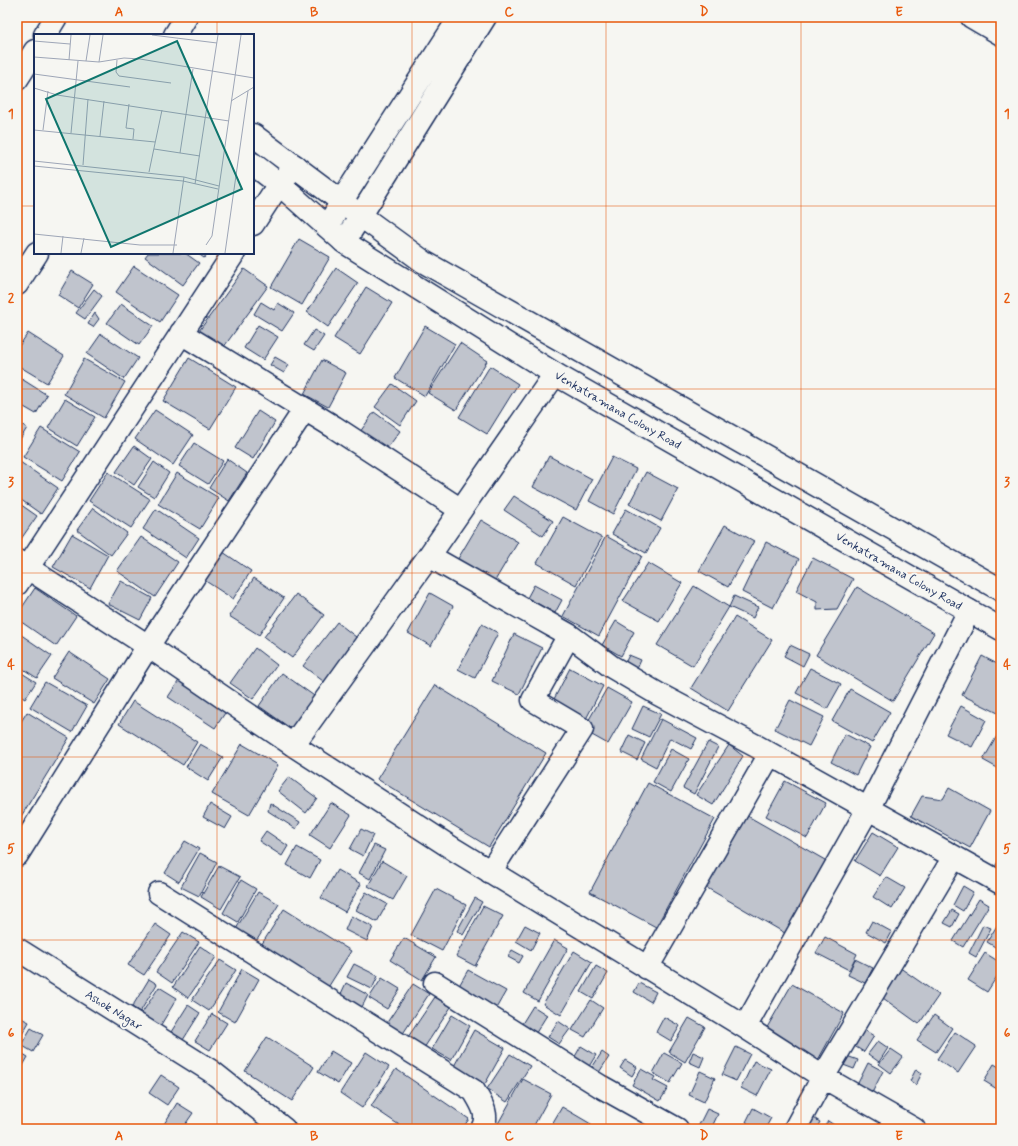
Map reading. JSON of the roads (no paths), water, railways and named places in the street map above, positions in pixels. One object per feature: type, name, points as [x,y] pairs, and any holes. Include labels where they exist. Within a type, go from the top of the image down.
[{"type":"street","points":[[46,34],[56,17]]},
{"type":"street","points":[[176,34],[186,17]]},
{"type":"street","points":[[328,227],[341,202],[460,17]]},
{"type":"street","points":[[344,242],[486,17]]},
{"type":"street","points":[[972,17],[1001,34]]},
{"type":"street","points":[[17,79],[34,53]]},
{"type":"street","points":[[254,136],[341,202],[424,262],[1001,590]]},
{"type":"street","name":"Venkatramana Colony Road","points":[[254,165],[280,184],[344,242],[555,374],[1001,628]]},
{"type":"street","points":[[254,223],[280,184],[295,166]]},
{"type":"street","points":[[17,284],[36,254]]},
{"type":"street","points":[[233,254],[20,571],[148,646],[293,745],[490,872],[823,1077],[914,1129]]},
{"type":"street","points":[[181,333],[334,427],[461,510]]},
{"type":"street","points":[[293,745],[429,556],[555,374]]},
{"type":"street","points":[[17,855],[148,646],[305,409]]},
{"type":"street","points":[[429,556],[569,635],[612,667],[658,694],[770,754],[1001,883]]},
{"type":"street","points":[[744,1027],[868,809],[969,611]]},
{"type":"street","points":[[490,872],[582,729],[533,700],[569,635]]},
{"type":"street","points":[[647,968],[770,754]]},
{"type":"street","points":[[795,1129],[823,1077],[954,857]]},
{"type":"street","points":[[159,893],[474,1091],[484,1108],[485,1124],[482,1129]]},
{"type":"street","name":"Ashok Nagar","points":[[17,949],[212,1071],[284,1129]]},
{"type":"street","points":[[435,983],[600,1086],[676,1129]]}]
